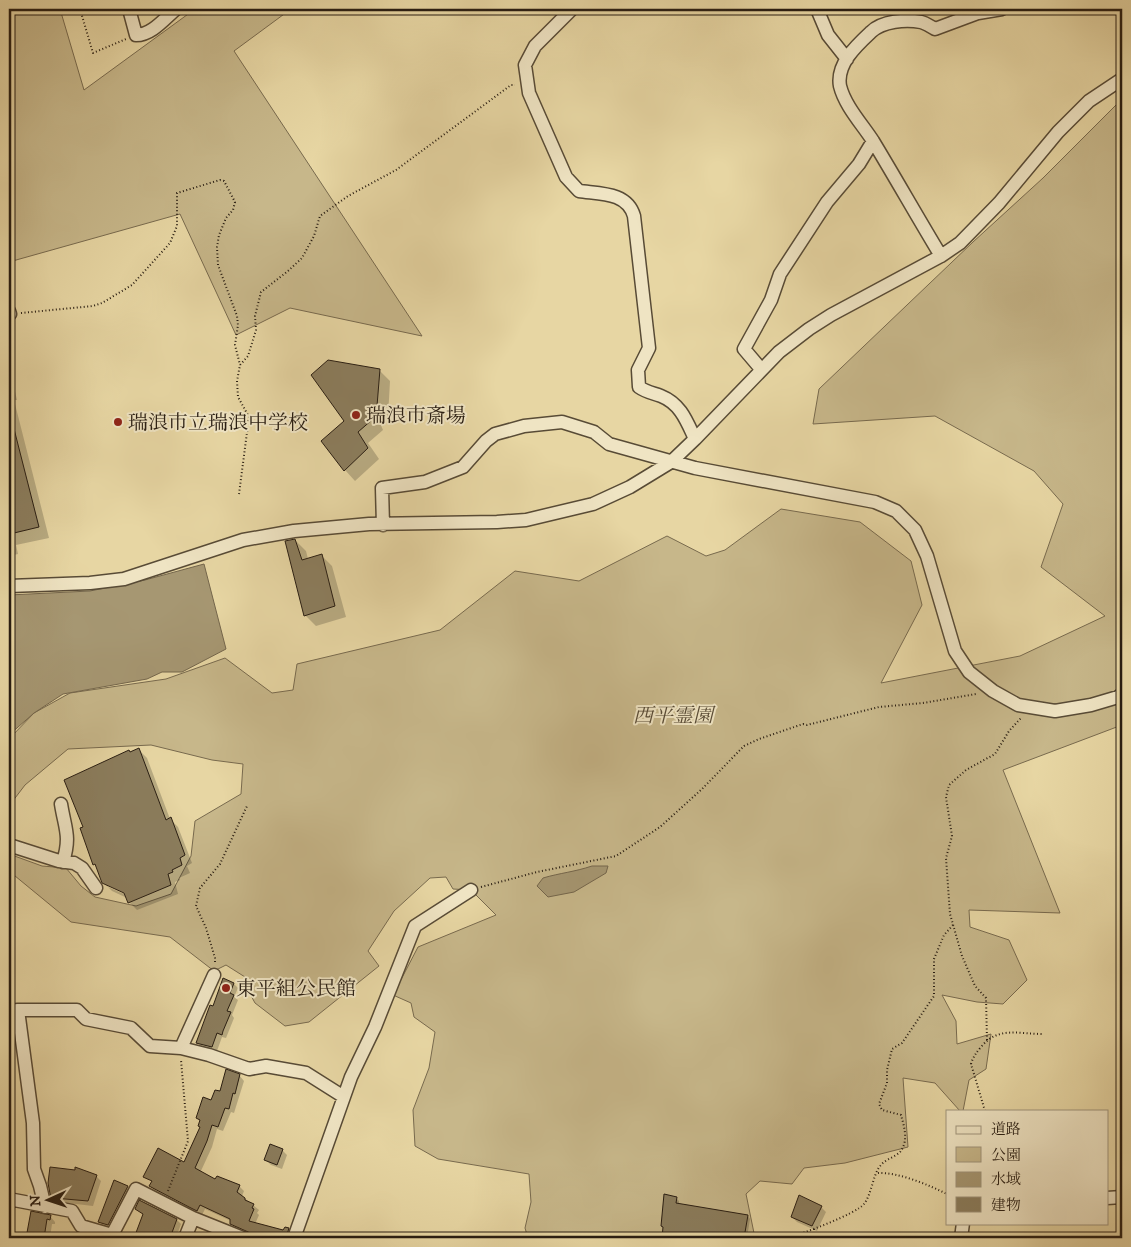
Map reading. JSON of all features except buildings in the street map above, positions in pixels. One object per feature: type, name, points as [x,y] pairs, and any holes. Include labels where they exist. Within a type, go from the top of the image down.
[{"type":"street","points":[[128,9],[136,35],[148,32],[176,9]]},
{"type":"street","points":[[572,9],[535,46],[525,65],[529,94],[566,177],[579,191],[613,196],[622,199],[631,206],[634,216],[649,348],[638,370],[639,387],[646,392],[673,403],[682,412],[695,440]]},
{"type":"street","points":[[817,9],[828,35],[847,59]]},
{"type":"street","points":[[941,256],[849,106],[840,85],[842,68],[850,53],[873,29],[881,24],[890,22],[922,22],[935,29],[978,13],[1002,9]]},
{"type":"street","points":[[9,586],[90,583],[124,579],[243,540],[294,530],[369,524],[497,522],[543,517],[592,504],[630,487],[671,462],[695,440],[779,352],[831,315],[941,256],[960,243],[999,203],[1058,132],[1090,101],[1122,79]]},
{"type":"street","points":[[761,370],[744,349],[771,300],[780,274],[827,202],[859,164],[872,141]]},
{"type":"street","points":[[383,525],[382,488],[425,482],[463,467],[486,441],[495,434],[524,426],[562,422],[594,432],[609,444],[671,462],[875,502],[896,511],[915,530],[927,556],[956,651],[969,672],[994,691],[1018,705],[1055,711],[1091,706],[1122,694]]},
{"type":"street","points":[[60,804],[68,836],[63,862]]},
{"type":"street","points":[[9,845],[63,862],[74,863],[82,868],[96,888]]},
{"type":"street","points":[[294,1238],[351,1077],[375,1027],[415,926],[471,890]]},
{"type":"street","points":[[182,1048],[214,974]]},
{"type":"street","points":[[45,1207],[34,1169],[33,1123],[13,1010],[77,1010],[86,1019],[131,1028],[150,1046],[182,1048],[249,1069],[266,1066],[306,1073],[344,1098]]},
{"type":"street","points":[[9,1201],[14,1200],[72,1212],[82,1226],[113,1237],[136,1189],[192,1218],[243,1238]]},
{"type":"street","points":[[1108,1198],[1122,1197]]},
{"type":"street","points":[[185,1238],[192,1218]]},
{"type":"street","points":[[961,1238],[963,1224]]},
{"type":"path","points":[[80,9],[93,53],[136,35]]},
{"type":"path","points":[[240,365],[248,356],[256,330],[255,316],[261,292],[288,272],[302,258],[314,236],[320,216],[348,196],[396,170],[512,85],[527,84]]},
{"type":"path","points":[[10,313],[93,306],[102,303],[132,285],[174,237],[177,226],[177,192],[220,180],[224,181],[235,202],[233,210],[226,218],[219,235],[217,248],[218,265],[237,316],[238,325],[235,345],[240,365],[237,381],[238,398],[249,417],[239,494]]},
{"type":"path","points":[[471,890],[537,872],[616,856],[660,827],[702,789],[744,746],[759,739],[803,724],[808,725],[879,707],[923,703],[994,691]]},
{"type":"path","points":[[987,1040],[986,998],[975,986],[962,956],[950,914],[946,858],[952,836],[946,797],[949,786],[966,770],[995,754],[1009,731],[1031,707]]},
{"type":"path","points":[[214,974],[215,958],[206,928],[196,906],[200,888],[220,864],[247,806]]},
{"type":"path","points":[[787,1238],[814,1229],[854,1211],[864,1204],[880,1166],[900,1151],[905,1138],[905,1127],[900,1115],[882,1110],[880,1104],[887,1083],[887,1070],[892,1049],[902,1043],[934,996],[934,958],[944,936],[953,925]]},
{"type":"path","points":[[984,1110],[971,1064],[972,1058],[987,1040],[998,1033],[1043,1034]]},
{"type":"path","points":[[163,1202],[188,1141],[181,1073],[182,1048]]},
{"type":"path","points":[[878,1173],[887,1172],[946,1194]]},
{"type":"path","points":[[814,1229],[814,1238]]},
{"type":"green space","points":[[9,9],[60,9],[84,90],[195,9],[291,9],[234,51],[422,336],[290,308],[236,335],[180,214],[9,262]]},
{"type":"green space","name":"西平霊園","points":[[1122,101],[1122,725],[1003,770],[1060,913],[969,910],[970,927],[1009,940],[1027,980],[1003,1004],[977,1002],[942,995],[956,1021],[957,1044],[991,1034],[986,1069],[969,1080],[963,1110],[959,1110],[935,1083],[903,1078],[908,1147],[845,1163],[804,1168],[792,1184],[760,1181],[746,1194],[755,1238],[528,1238],[525,1228],[531,1202],[529,1174],[438,1159],[415,1146],[413,1110],[429,1068],[435,1032],[414,1017],[411,1003],[393,995],[418,947],[496,915],[471,890],[453,889],[446,877],[430,878],[394,911],[368,951],[379,966],[309,1022],[285,1026],[255,1003],[249,992],[245,977],[226,965],[214,971],[170,937],[71,922],[9,871],[9,854],[42,866],[66,868],[81,886],[95,897],[136,906],[171,894],[191,856],[195,821],[241,794],[243,764],[212,760],[151,745],[68,749],[25,785],[9,806],[9,739],[34,713],[70,693],[166,679],[225,658],[272,693],[293,690],[297,664],[440,630],[515,571],[579,581],[667,536],[706,556],[725,550],[781,509],[860,522],[911,561],[922,605],[881,683],[1020,656],[1105,616],[1041,567],[1063,504],[1034,471],[935,416],[813,424],[819,389],[1043,178]]},
{"type":"water","points":[[204,564],[226,649],[182,672],[162,672],[147,679],[63,694],[34,713],[9,735],[9,595],[90,591],[145,580]]},
{"type":"water","points":[[592,866],[608,866],[606,873],[574,892],[548,897],[537,886],[543,878]]},
{"type":"place","name":"瑞浪市斎場","points":[[356,415]]},
{"type":"place","name":"瑞浪市立瑞浪中学校","points":[[118,422]]},
{"type":"place","name":"東平組公民館","points":[[226,988]]}]
